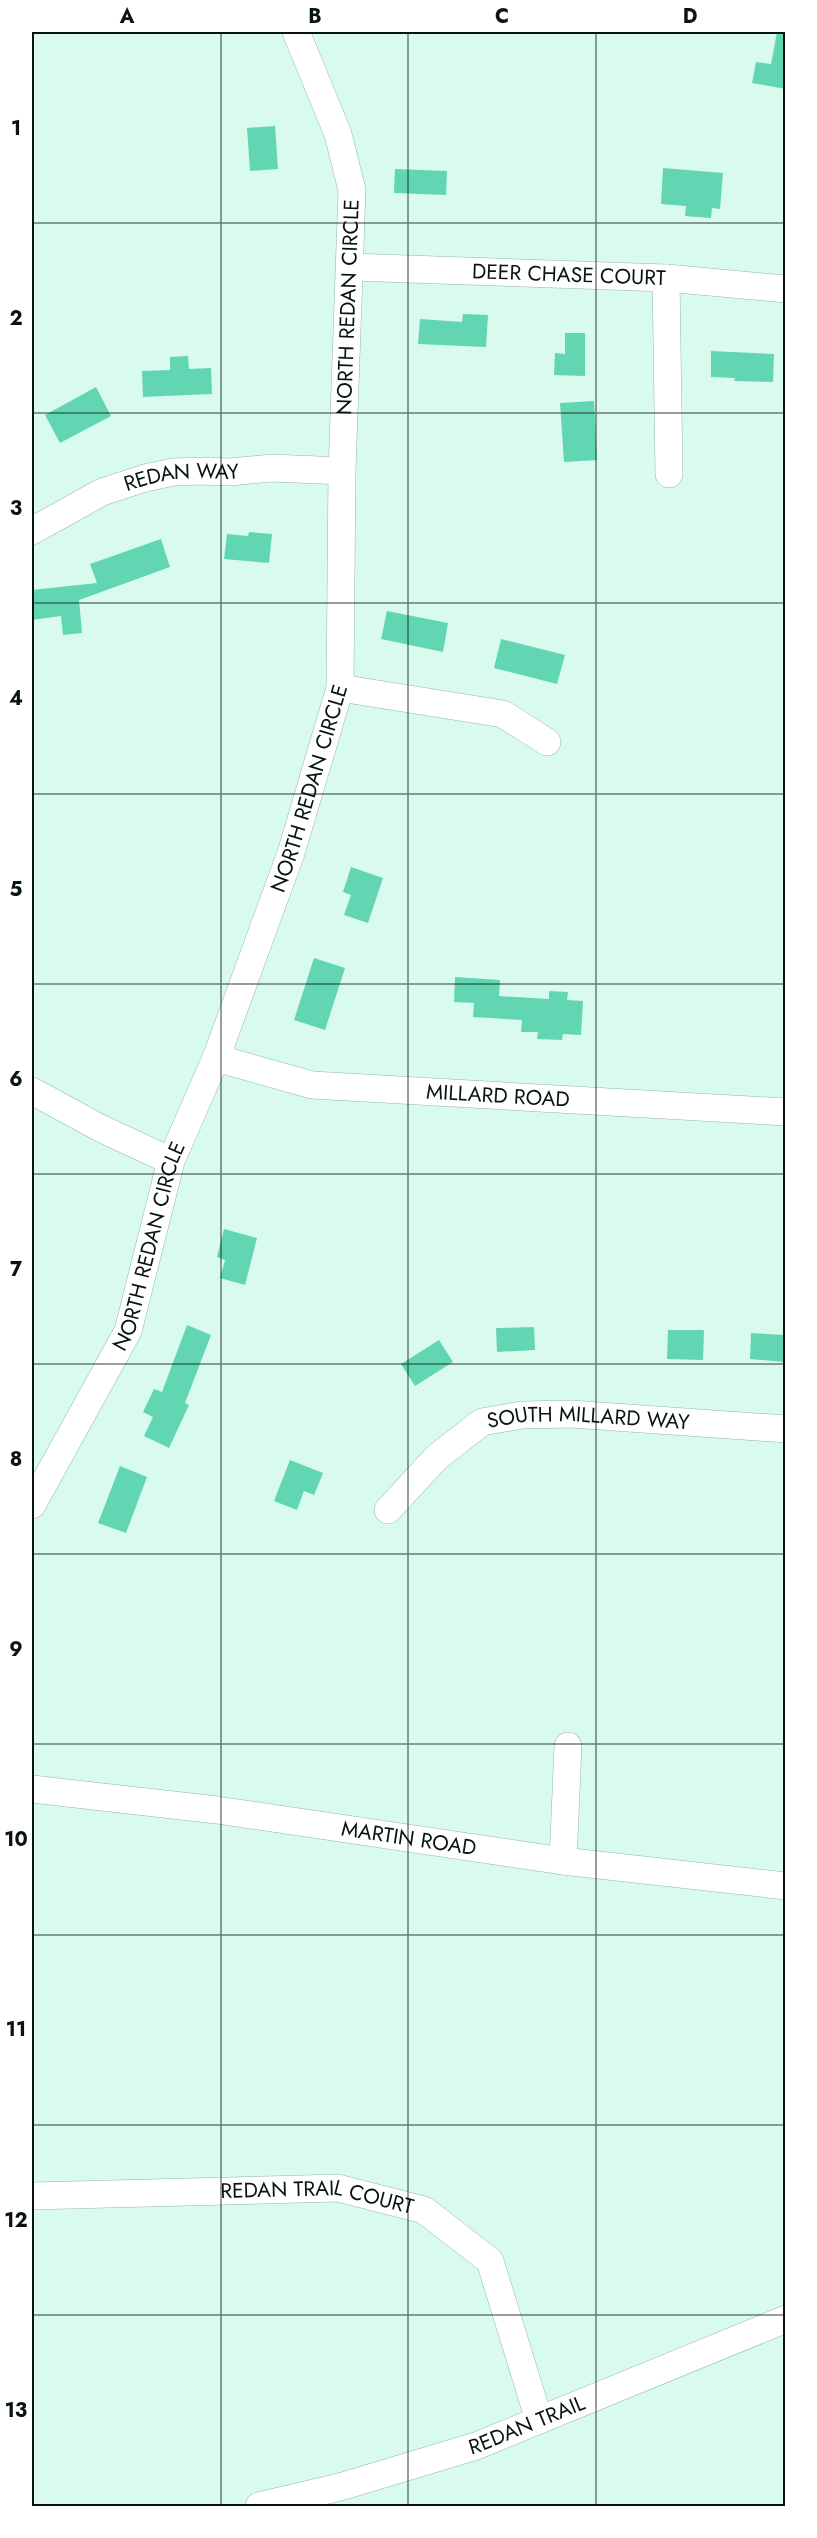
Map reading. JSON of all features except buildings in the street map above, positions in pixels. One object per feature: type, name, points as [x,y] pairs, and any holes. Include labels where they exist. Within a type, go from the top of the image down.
[{"type":"street","name":"NORTH REDAN CIRCLE","points":[[32,1505],[128,1331],[171,1161],[216,1058],[291,853],[340,687],[342,471],[352,190],[339,134],[296,32]]},
{"type":"street","name":"DEER CHASE COURT","points":[[351,267],[666,278],[786,290]]},
{"type":"street","points":[[666,278],[669,474]]},
{"type":"street","name":"REDAN WAY","points":[[32,531],[102,492],[145,477],[173,472],[230,472],[272,468],[342,471]]},
{"type":"street","points":[[340,687],[503,714],[547,742]]},
{"type":"street","name":"MILLARD ROAD","points":[[216,1058],[312,1085],[786,1112]]},
{"type":"street","points":[[32,1091],[100,1128],[171,1161]]},
{"type":"street","name":"SOUTH MILLARD WAY","points":[[388,1510],[437,1457],[482,1422],[522,1415],[571,1414],[786,1429]]},
{"type":"street","points":[[563,1861],[568,1746]]},
{"type":"street","name":"MARTIN ROAD","points":[[32,1789],[217,1810],[563,1861],[786,1886]]},
{"type":"street","name":"REDAN TRAIL COURT","points":[[32,2196],[338,2188],[424,2210],[490,2261],[539,2420]]},
{"type":"street","name":"REDAN TRAIL","points":[[260,2506],[340,2487],[476,2446],[786,2319]]}]
